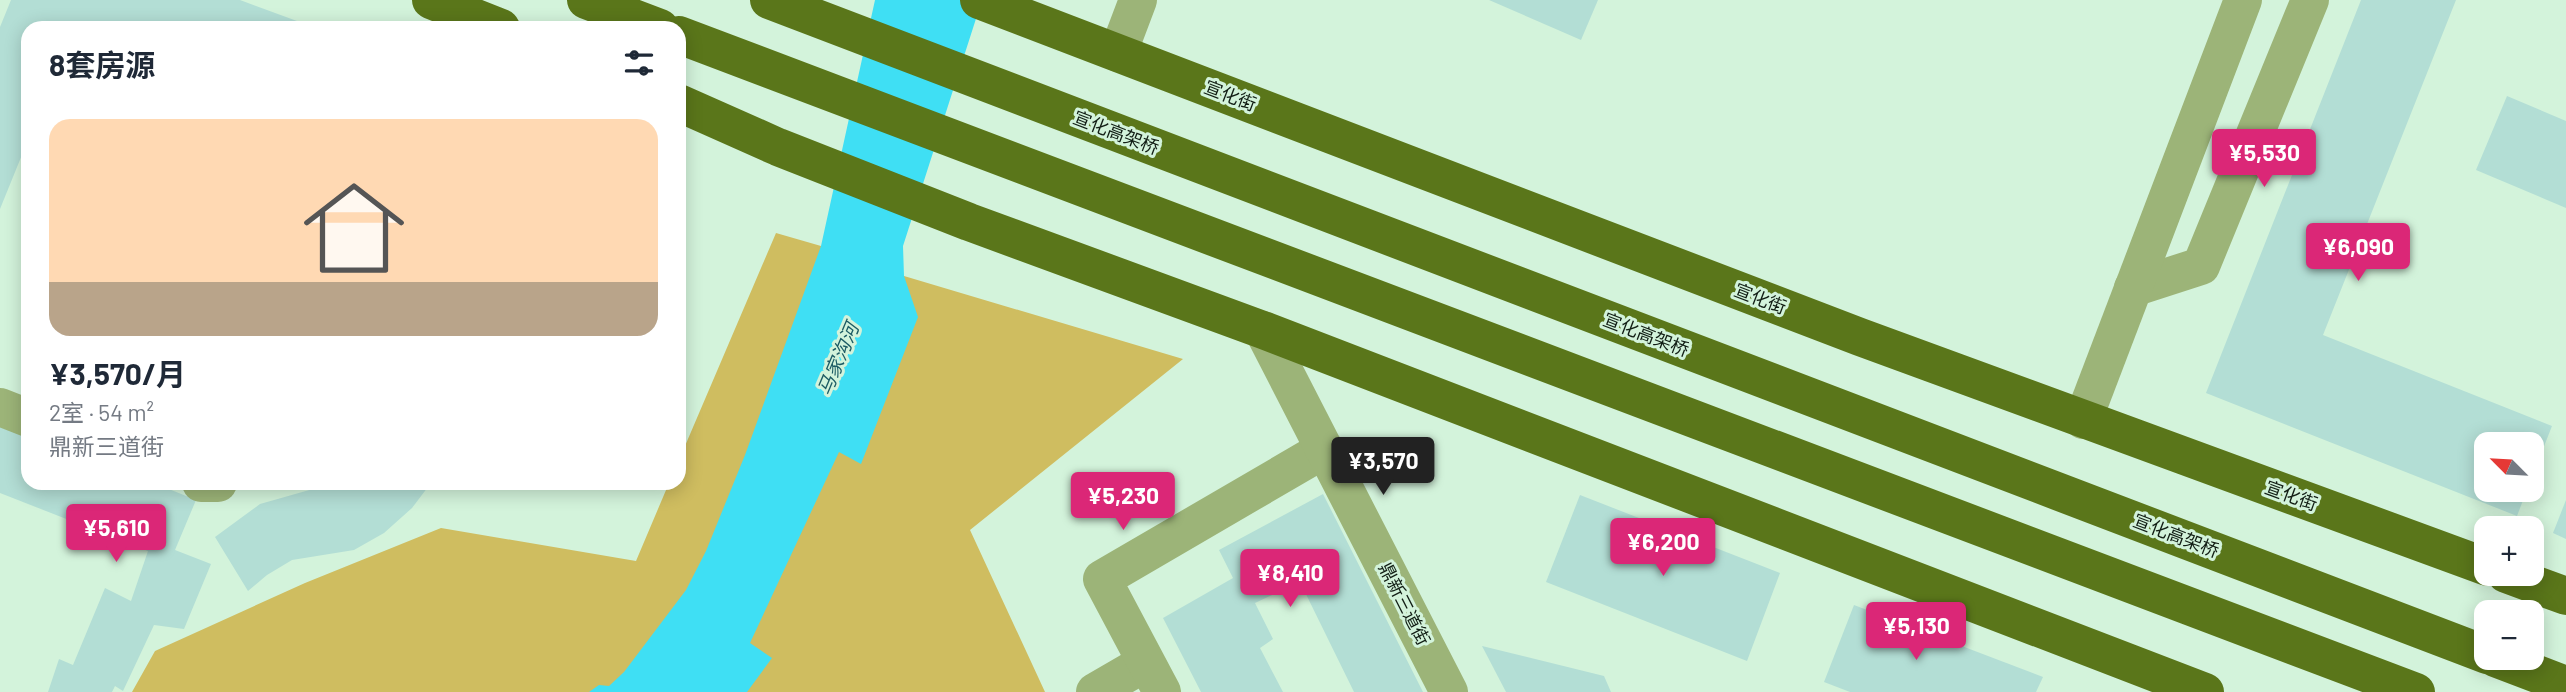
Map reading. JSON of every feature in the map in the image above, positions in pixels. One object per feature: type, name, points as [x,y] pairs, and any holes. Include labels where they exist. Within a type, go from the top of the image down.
[{"type":"highway","points":[[431,0],[484,21]]},
{"type":"highway","points":[[586,0],[642,21]]},
{"type":"highway","name":"宣化高架桥","points":[[769,0],[2474,650]]},
{"type":"highway","name":"宣化街","points":[[979,0],[2083,420],[2474,562]]},
{"type":"highway","points":[[686,38],[2416,692]]},
{"type":"highway","points":[[686,106],[778,147],[969,222],[1263,330],[2204,692]]},
{"type":"highway","points":[[2538,586],[2566,596]]},
{"type":"highway","points":[[2527,670],[2566,685]]},
{"type":"street","points":[[1118,54],[1138,0]]},
{"type":"street","points":[[2083,420],[2243,0]]},
{"type":"street","points":[[2133,288],[2201,266],[2310,0]]},
{"type":"street","name":"鼎新三道街","points":[[1263,330],[1449,692]]},
{"type":"street","points":[[0,407],[21,415]]},
{"type":"street","points":[[1094,692],[1154,677],[1102,579],[1325,449]]},
{"type":"shaded area","points":[[776,233],[904,276],[1183,359],[970,530],[1045,692],[132,692],[155,651],[305,583],[441,528],[636,561],[666,490],[686,490],[686,444]]},
{"type":"water","name":"马家沟河","points":[[875,0],[982,0],[903,246],[904,276],[918,317],[861,464],[839,452],[750,643],[772,658],[747,692],[589,692],[599,685],[609,686],[624,672],[686,590],[706,551],[745,455],[821,246]]},
{"type":"building","points":[[11,0],[240,0],[297,21],[21,21],[21,157],[0,209],[0,27]]},
{"type":"building","points":[[1489,0],[1598,0],[1581,40]]},
{"type":"building","points":[[2361,0],[2456,0],[2323,335],[2552,426],[2544,446],[2544,432],[2474,432],[2474,499],[2206,393]]},
{"type":"building","points":[[2507,96],[2566,121],[2566,208],[2476,170]]},
{"type":"building","points":[[0,421],[21,430],[21,490],[171,490],[196,500],[175,550],[211,564],[184,629],[154,625],[123,691],[115,686],[112,692],[48,692],[59,659],[73,665],[105,588],[131,601],[148,551],[0,493]]},
{"type":"building","points":[[309,490],[426,490],[412,508],[384,533],[354,550],[292,560],[267,575],[248,591],[215,537],[260,504]]},
{"type":"building","points":[[1323,494],[1423,692],[1354,692],[1300,582],[1255,603],[1273,639],[1260,648],[1283,692],[1201,692],[1163,618],[1233,578],[1219,550]]},
{"type":"building","points":[[1580,495],[1780,573],[1747,661],[1546,582]]},
{"type":"building","points":[[2566,500],[2566,539],[2553,533]]},
{"type":"building","points":[[2482,502],[2522,502],[2517,516]]},
{"type":"building","points":[[1854,605],[2043,677],[2036,692],[1850,692],[1824,682]]},
{"type":"building","points":[[1482,646],[1604,676],[1611,692],[1506,692]]}]
